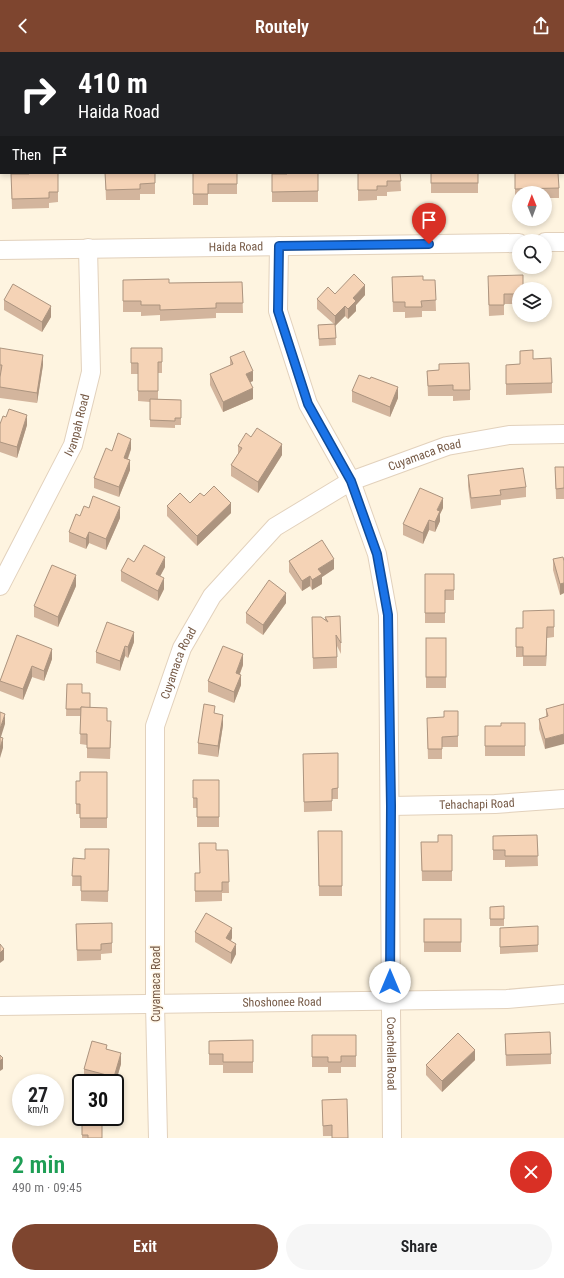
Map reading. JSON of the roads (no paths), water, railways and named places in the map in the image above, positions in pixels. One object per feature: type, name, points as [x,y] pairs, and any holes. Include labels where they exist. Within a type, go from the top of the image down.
[{"type":"street","points":[[552,242],[564,242]]},
{"type":"street","name":"Haida Road","points":[[0,250],[512,243]]},
{"type":"street","name":"Coachella Road","points":[[279,246],[278,311],[308,404],[351,481],[377,554],[388,615],[391,806],[390,1000],[392,1138]]},
{"type":"street","name":"Ivanpah Road","points":[[0,586],[73,445],[91,372],[88,248]]},
{"type":"street","name":"Cuyamaca Road","points":[[158,1138],[155,1004],[155,726],[182,648],[212,596],[275,527],[351,481],[447,446],[510,436],[564,434]]},
{"type":"street","name":"Tehachapi Road","points":[[391,806],[495,804],[564,799]]},
{"type":"street","name":"Shoshonee Road","points":[[0,1006],[507,999],[564,994]]}]
